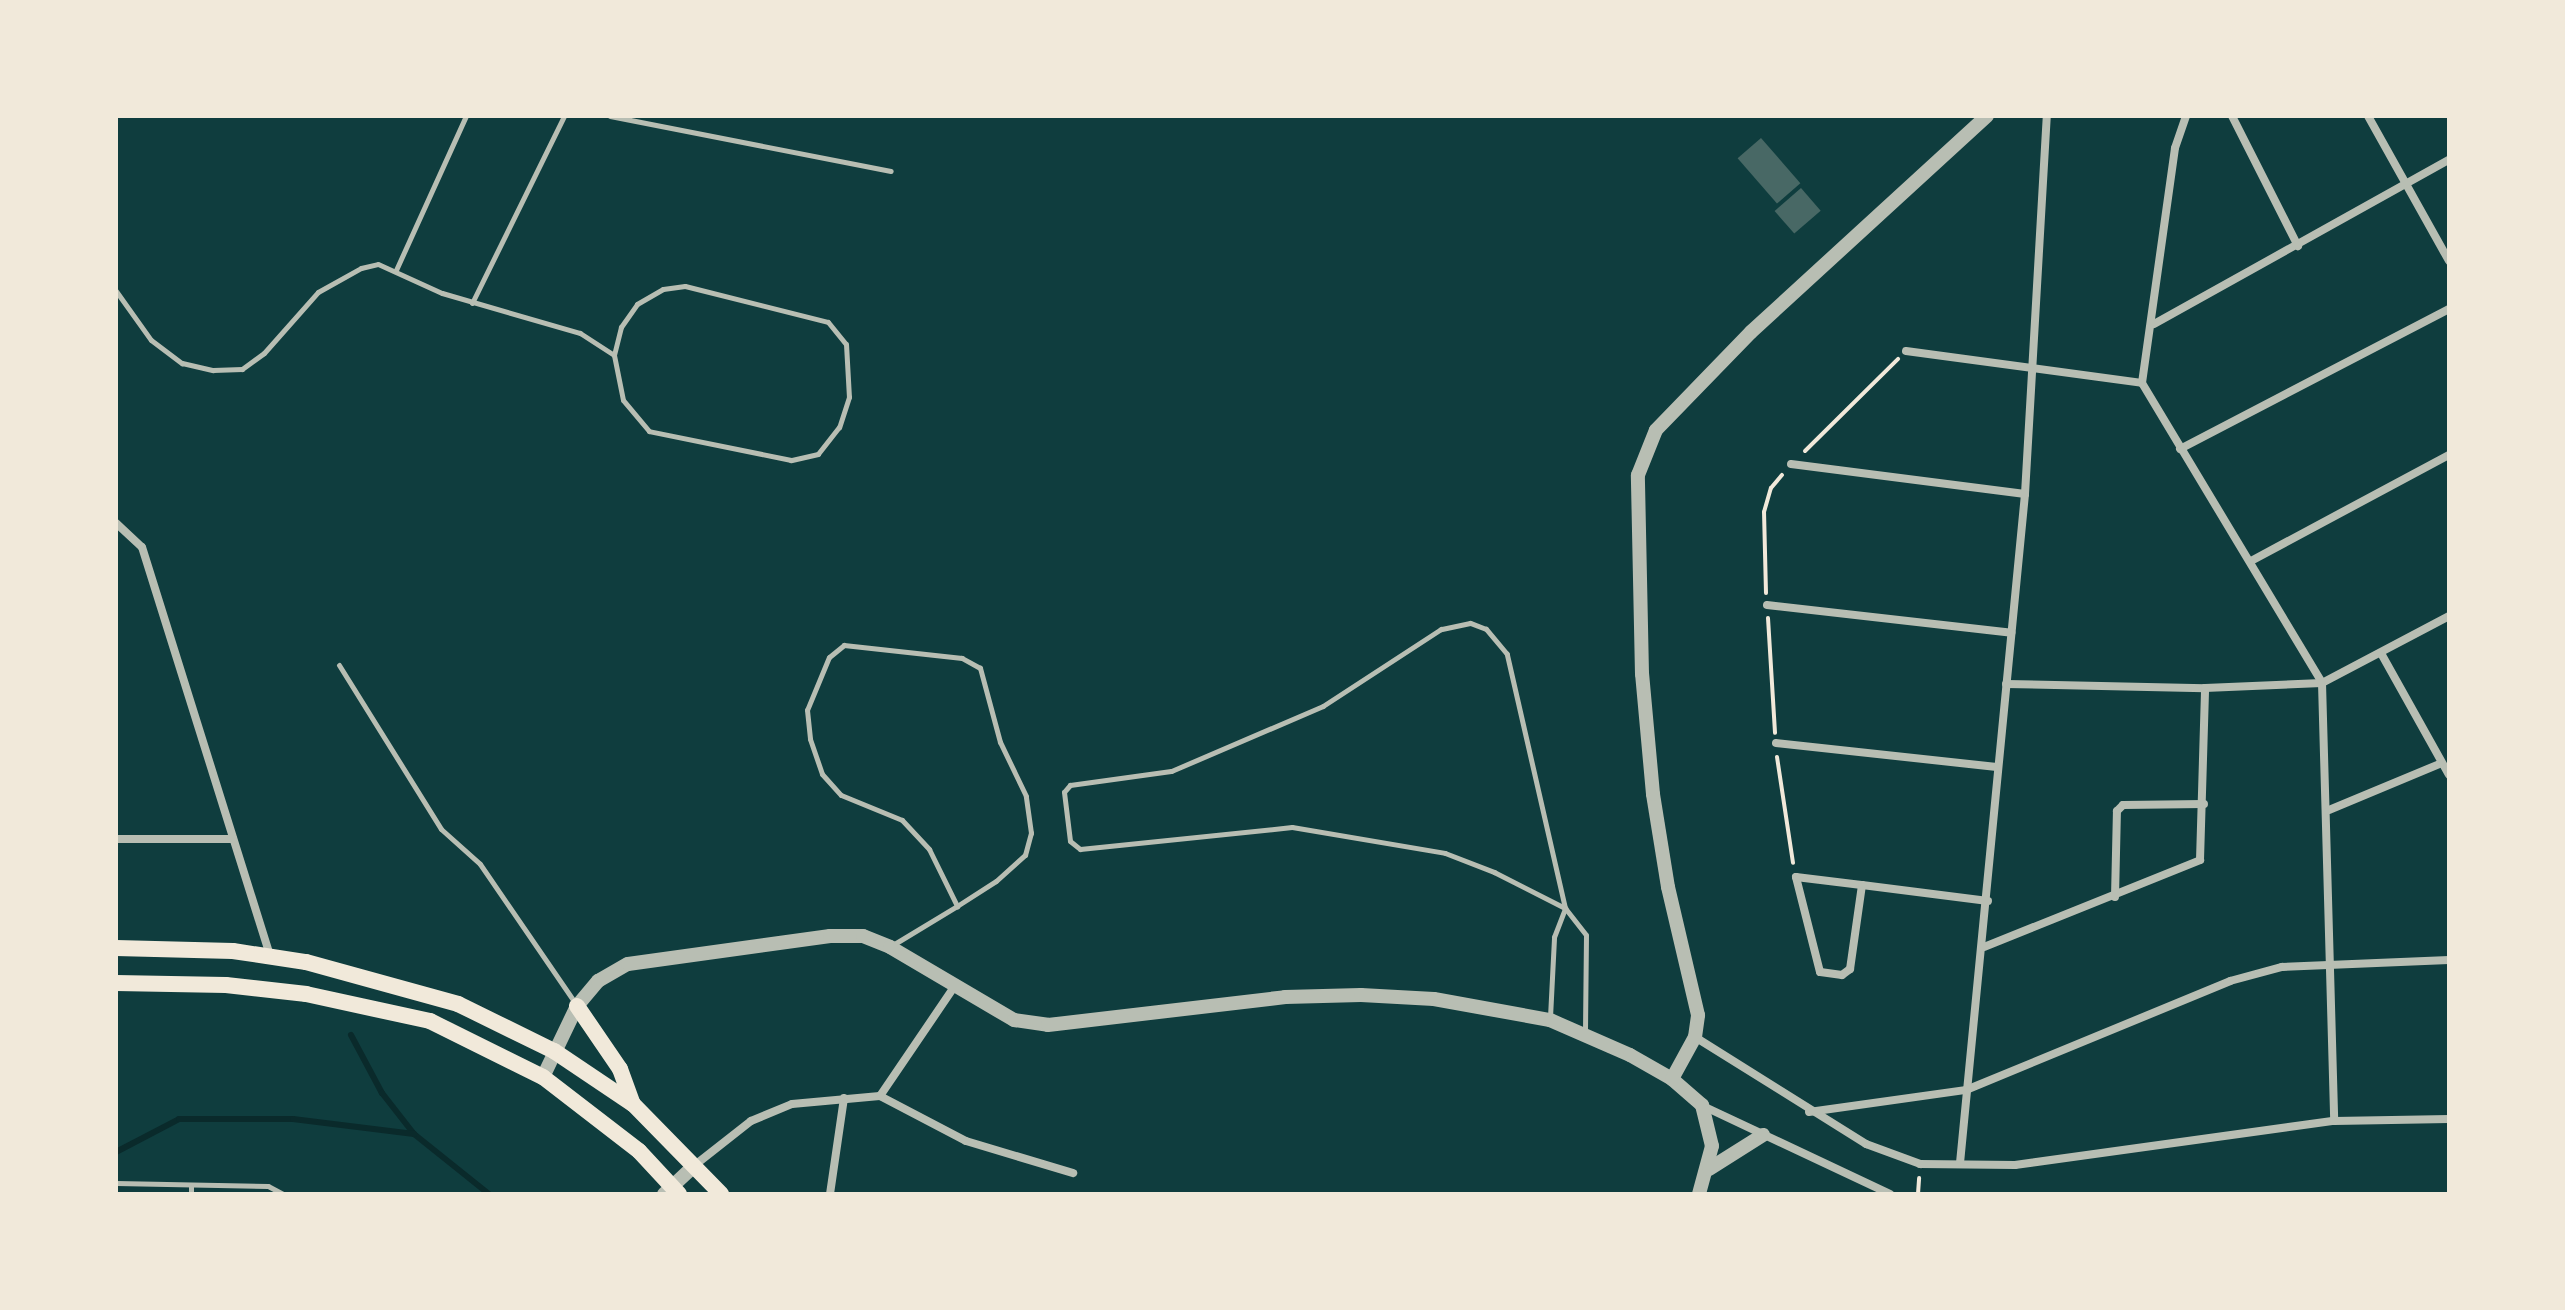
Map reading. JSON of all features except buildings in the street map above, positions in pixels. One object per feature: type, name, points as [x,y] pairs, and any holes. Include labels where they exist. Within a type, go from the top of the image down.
[{"type":"main road","points":[[116,948],[270,956],[339,969],[458,1004],[554,1051],[633,1104],[721,1194]]},
{"type":"main road","points":[[116,983],[226,985],[306,994],[359,1002],[430,1021],[543,1077],[639,1151],[671,1191]]},
{"type":"main road","points":[[577,1006],[620,1069],[633,1104]]},
{"type":"street","points":[[1672,1079],[1695,1037],[1695,986],[1668,887],[1653,794],[1642,659],[1638,475],[1656,430],[1751,332],[1987,116]]},
{"type":"street","points":[[1960,1163],[1984,947],[1997,767],[2025,494],[2035,369],[2047,116]]},
{"type":"street","points":[[2186,116],[2175,148],[2154,324],[2142,383],[2322,683],[2329,810],[2334,1121]]},
{"type":"street","points":[[2232,116],[2298,246]]},
{"type":"street","points":[[2368,116],[2449,261]]},
{"type":"street","points":[[2154,324],[2449,160]]},
{"type":"street","points":[[2180,449],[2449,309]]},
{"type":"street","points":[[1906,351],[2142,383]]},
{"type":"street","points":[[2251,561],[2449,455]]},
{"type":"street","points":[[1791,464],[2025,494]]},
{"type":"street","points":[[116,523],[142,547],[270,956]]},
{"type":"street","points":[[1767,605],[2011,633]]},
{"type":"street","points":[[2006,684],[2205,688],[2322,683],[2382,655],[2449,616]]},
{"type":"street","points":[[2382,655],[2449,775]]},
{"type":"street","points":[[1984,947],[2115,897],[2200,860],[2205,688]]},
{"type":"street","points":[[1776,743],[1997,767]]},
{"type":"street","points":[[2329,810],[2442,763]]},
{"type":"street","points":[[2115,897],[2117,811],[2123,805],[2204,804]]},
{"type":"street","points":[[116,839],[233,839]]},
{"type":"street","points":[[1862,885],[1850,969],[1842,975],[1820,972],[1796,877],[1862,885],[1988,901]]},
{"type":"street","points":[[543,1077],[577,1006],[598,981],[628,964],[830,936],[863,936],[890,947],[1014,1020],[1048,1025],[1285,997],[1361,995],[1434,999],[1550,1020],[1585,1033],[1672,1079],[1702,1105],[1890,1194]]},
{"type":"street","points":[[1809,1112],[1966,1090],[2230,981],[2282,967],[2332,962],[2449,960]]},
{"type":"street","points":[[880,1096],[954,987]]},
{"type":"street","points":[[1695,1037],[1809,1112],[1866,1144],[1920,1164],[2015,1165],[2334,1121],[2449,1119]]},
{"type":"street","points":[[671,1191],[695,1165],[751,1121],[792,1104],[880,1096],[966,1141],[1073,1173]]},
{"type":"street","points":[[830,1194],[844,1098]]},
{"type":"street","points":[[1699,1194],[1709,1169],[1710,1126],[1702,1105]]},
{"type":"street","points":[[1709,1169],[1763,1135]]},
{"type":"lane","points":[[396,270],[466,116]]},
{"type":"lane","points":[[472,303],[564,116]]},
{"type":"lane","points":[[610,116],[891,171]]},
{"type":"lane","points":[[116,291],[151,340],[182,363],[213,370],[242,369],[264,353],[318,292],[361,268],[378,264],[472,303],[580,333],[614,355],[623,400],[649,431],[791,460],[818,454],[839,427],[849,397],[846,344],[828,322],[685,286],[663,289],[637,304],[621,327],[614,355]]},
{"type":"lane","points":[[1565,908],[1445,853],[1334,831],[1226,831],[1080,849],[1070,841],[1064,792],[1070,785],[1153,777],[1204,758],[1323,706],[1441,629],[1470,623],[1496,636],[1507,654],[1565,908],[1586,935],[1585,1033]]},
{"type":"lane","points":[[890,947],[957,906],[1025,855],[1031,833],[1026,796],[1000,742],[980,668],[962,658],[844,645],[829,657],[807,710],[810,739],[822,774],[841,795],[902,820],[929,849],[957,906]]},
{"type":"lane","points":[[339,665],[441,829],[480,864],[577,1006]]},
{"type":"lane","points":[[1550,1020],[1554,937],[1565,908]]},
{"type":"lane","points":[[116,1183],[268,1186],[283,1194]]},
{"type":"lane","points":[[191,1185],[191,1194]]},
{"type":"waterway","points":[[351,1035],[382,1093],[414,1134],[489,1194]]},
{"type":"waterway","points":[[116,1152],[179,1119],[293,1119],[414,1134]]}]
